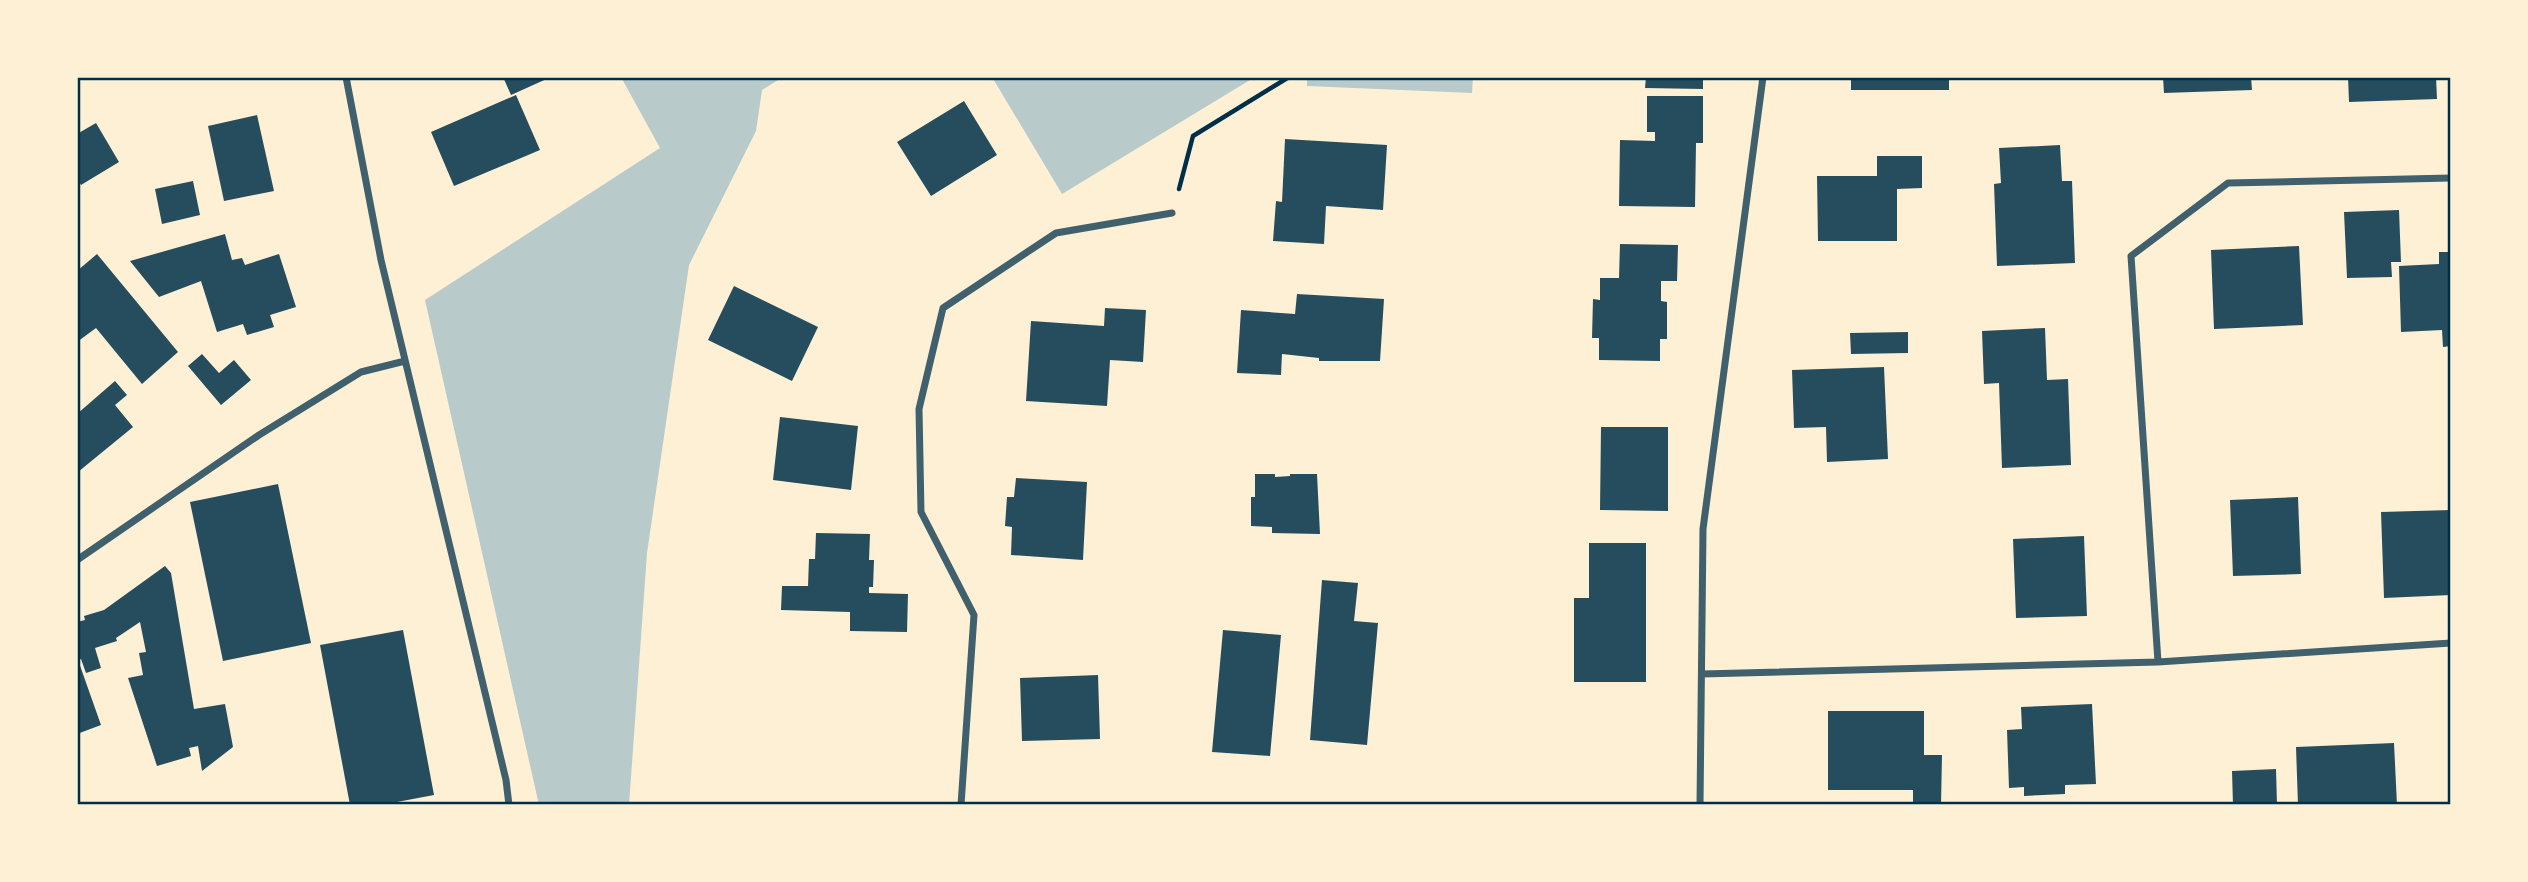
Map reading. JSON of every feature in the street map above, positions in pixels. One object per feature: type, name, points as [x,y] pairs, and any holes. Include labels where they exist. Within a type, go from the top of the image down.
[{"type":"street","points":[[346,77],[381,260],[506,780],[509,805]]},
{"type":"street","points":[[1700,805],[1703,529],[1763,77]]},
{"type":"street","points":[[2158,662],[2131,256],[2228,183],[2451,178]]},
{"type":"street","points":[[961,805],[974,615],[921,512],[919,409],[943,307],[1056,233],[1172,213]]},
{"type":"street","points":[[77,560],[259,435],[361,372],[405,361]]},
{"type":"street","points":[[1702,674],[2158,662],[2451,643]]},
{"type":"path","points":[[1172,213],[1193,135],[1289,77]]},
{"type":"shaded area","points":[[621,77],[783,77],[762,90],[756,131],[689,265],[647,553],[629,805],[539,805],[425,300],[660,148]]},
{"type":"shaded area","points":[[992,77],[1255,77],[1062,194]]},
{"type":"shaded area","points":[[1307,77],[1473,77],[1472,93],[1307,86]]},
{"type":"building","points":[[503,77],[551,77],[511,95]]},
{"type":"building","points":[[1646,77],[1703,77],[1703,89],[1645,88]]},
{"type":"building","points":[[1851,77],[1949,77],[1949,90],[1851,90]]},
{"type":"building","points":[[2163,77],[2251,77],[2252,90],[2164,93]]},
{"type":"building","points":[[2348,77],[2436,77],[2437,99],[2349,102]]},
{"type":"building","points":[[516,95],[540,150],[454,186],[431,132]]},
{"type":"building","points":[[1647,96],[1703,96],[1703,143],[1696,143],[1695,207],[1619,206],[1620,140],[1655,141],[1655,132],[1647,132]]},
{"type":"building","points":[[964,101],[997,155],[931,196],[897,142]]},
{"type":"building","points":[[257,115],[274,191],[224,201],[208,126]]},
{"type":"building","points":[[96,123],[119,162],[81,185],[77,178],[77,134]]},
{"type":"building","points":[[1285,139],[1387,145],[1383,210],[1326,206],[1324,244],[1273,241],[1276,201],[1282,202]]},
{"type":"building","points":[[2060,145],[2062,181],[2072,181],[2075,263],[1997,266],[1994,184],[2001,183],[1999,148]]},
{"type":"building","points":[[1877,156],[1922,156],[1922,188],[1897,189],[1897,241],[1818,241],[1817,176],[1877,176]]},
{"type":"building","points":[[193,181],[200,215],[162,224],[155,189]]},
{"type":"building","points":[[2399,210],[2401,262],[2391,262],[2392,277],[2347,278],[2344,212]]},
{"type":"building","points":[[225,234],[232,260],[242,258],[245,265],[279,254],[296,307],[270,315],[274,327],[247,335],[243,324],[217,332],[201,281],[159,297],[130,261]]},
{"type":"building","points":[[1620,244],[1678,245],[1677,281],[1661,281],[1661,301],[1667,302],[1667,339],[1660,339],[1660,361],[1599,360],[1599,338],[1592,338],[1593,299],[1600,300],[1600,278],[1619,278]]},
{"type":"building","points":[[2299,246],[2303,325],[2214,329],[2211,250]]},
{"type":"building","points":[[2439,252],[2451,252],[2451,346],[2443,347],[2442,330],[2401,332],[2399,266],[2439,264]]},
{"type":"building","points":[[97,254],[178,352],[142,384],[96,328],[77,342],[77,271]]},
{"type":"building","points":[[734,286],[818,327],[792,381],[708,340]]},
{"type":"building","points":[[1297,294],[1384,299],[1380,361],[1319,361],[1319,358],[1282,354],[1281,375],[1237,373],[1241,310],[1295,314]]},
{"type":"building","points":[[1105,308],[1146,310],[1143,362],[1110,360],[1107,406],[1026,401],[1031,321],[1104,326]]},
{"type":"building","points":[[2045,328],[2047,380],[2068,379],[2071,465],[2002,468],[1999,383],[1984,384],[1982,331]]},
{"type":"building","points":[[1908,332],[1908,353],[1851,354],[1850,333]]},
{"type":"building","points":[[202,354],[219,373],[234,360],[251,380],[221,405],[188,366]]},
{"type":"building","points":[[1884,367],[1888,459],[1827,462],[1826,427],[1794,428],[1792,370]]},
{"type":"building","points":[[115,381],[127,395],[115,405],[133,427],[78,472],[77,414]]},
{"type":"building","points":[[780,417],[858,426],[851,490],[773,480]]},
{"type":"building","points":[[1601,427],[1668,427],[1668,511],[1600,510]]},
{"type":"building","points":[[1255,474],[1275,474],[1275,477],[1317,474],[1320,534],[1272,533],[1272,527],[1251,526],[1251,497],[1255,497]]},
{"type":"building","points":[[1016,478],[1087,482],[1083,560],[1011,555],[1012,527],[1005,526],[1007,497],[1014,497]]},
{"type":"building","points":[[278,484],[311,643],[223,661],[190,502]]},
{"type":"building","points":[[2298,497],[2301,574],[2233,576],[2230,500]]},
{"type":"building","points":[[2451,510],[2451,595],[2384,598],[2381,512]]},
{"type":"building","points":[[816,533],[870,534],[869,560],[874,560],[873,587],[869,587],[869,593],[908,594],[907,632],[850,631],[850,612],[781,610],[782,586],[808,586],[809,559],[815,559]]},
{"type":"building","points":[[2084,536],[2087,616],[2016,618],[2013,539]]},
{"type":"building","points":[[1589,543],[1646,543],[1646,682],[1574,682],[1574,598],[1589,598]]},
{"type":"building","points":[[165,566],[171,573],[194,709],[225,704],[233,747],[202,771],[198,746],[189,748],[191,756],[157,766],[128,678],[143,675],[139,653],[146,652],[140,622],[116,638],[117,641],[95,648],[101,668],[86,673],[81,659],[78,660],[101,725],[77,734],[77,622],[85,620],[84,616],[104,610]]},
{"type":"building","points":[[1322,580],[1358,583],[1354,621],[1378,623],[1367,745],[1310,740]]},
{"type":"building","points":[[403,630],[434,795],[381,805],[350,805],[320,645]]},
{"type":"building","points":[[1223,630],[1281,635],[1270,756],[1212,752]]},
{"type":"building","points":[[1098,675],[1100,739],[1022,741],[1020,678]]},
{"type":"building","points":[[2092,704],[2096,784],[2065,785],[2065,794],[2024,796],[2024,787],[2009,788],[2007,730],[2022,729],[2021,707]]},
{"type":"building","points":[[1828,711],[1924,711],[1924,755],[1942,755],[1941,805],[1913,805],[1913,790],[1828,790]]},
{"type":"building","points":[[2394,743],[2397,805],[2298,805],[2296,747]]},
{"type":"building","points":[[2276,769],[2277,805],[2233,805],[2232,771]]}]
